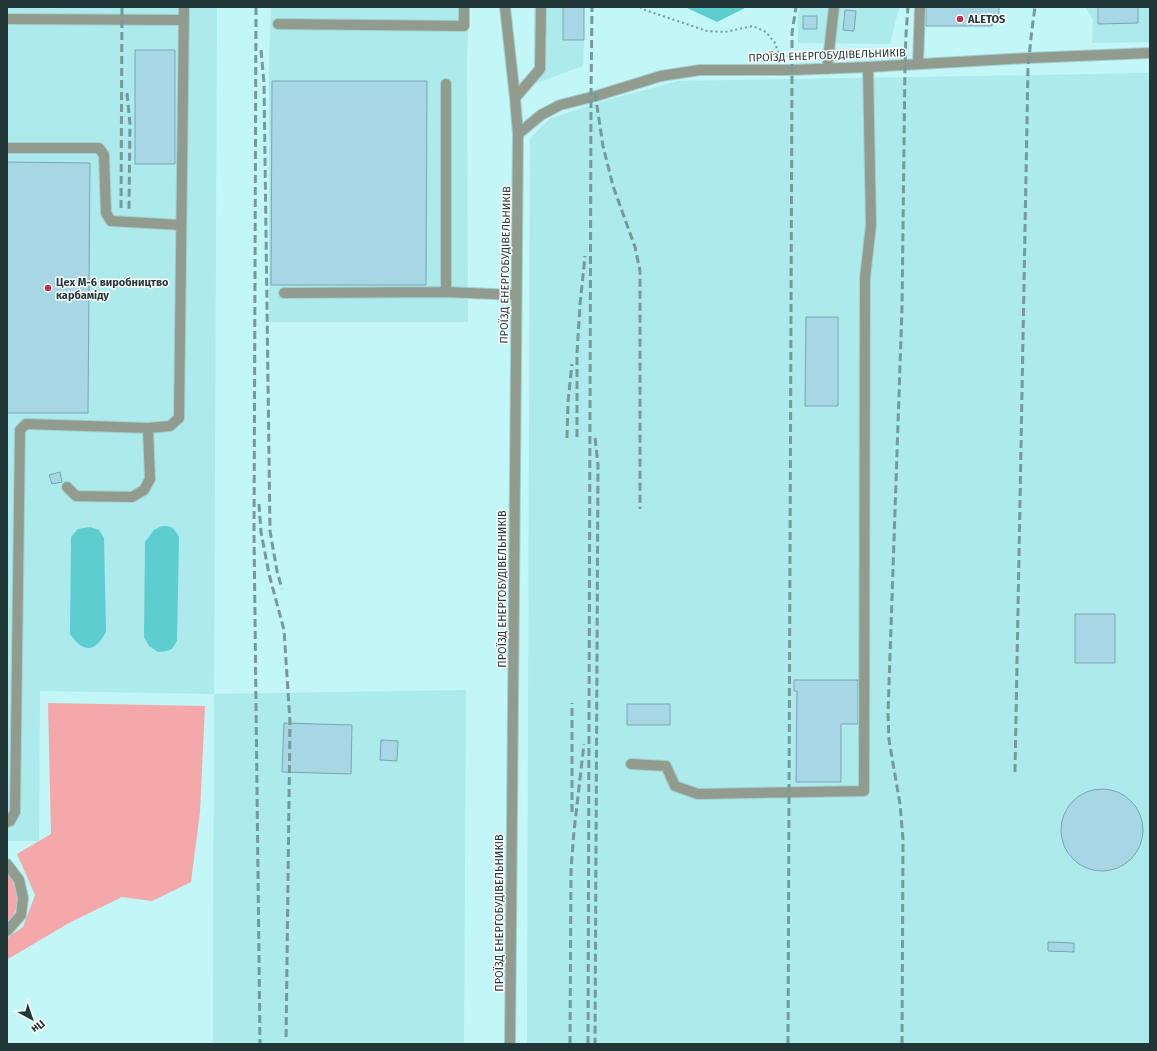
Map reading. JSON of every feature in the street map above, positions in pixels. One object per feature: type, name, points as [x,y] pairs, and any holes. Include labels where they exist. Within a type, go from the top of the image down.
[{"type":"street","points":[[7,822],[10,821],[15,812],[20,430],[26,424],[148,428],[170,426],[179,418],[184,7]]},
{"type":"street","points":[[278,24],[464,26],[464,7]]},
{"type":"street","name":"ПРОЇЗД ЕНЕРГОБУДІВЕЛЬНИКІВ","points":[[505,7],[516,98],[518,134],[510,1044]]},
{"type":"street","points":[[516,98],[540,69],[541,7]]},
{"type":"street","points":[[827,69],[834,7]]},
{"type":"street","points":[[918,64],[920,7]]},
{"type":"street","points":[[7,20],[184,20]]},
{"type":"street","name":"ПРОЇЗД ЕНЕРГОБУДІВЕЛЬНИКІВ","points":[[518,134],[541,115],[560,105],[596,96],[661,76],[700,70],[827,69],[1150,53]]},
{"type":"street","points":[[631,764],[666,766],[675,786],[698,794],[864,791],[865,278],[871,225],[868,67]]},
{"type":"street","points":[[446,84],[446,292]]},
{"type":"street","points":[[8,148],[99,148],[104,155],[106,214],[111,221],[181,225]]},
{"type":"street","points":[[284,293],[446,292],[516,295]]},
{"type":"street","points":[[67,487],[76,496],[132,497],[144,490],[150,479],[148,428]]},
{"type":"street","points":[[7,864],[19,880],[23,898],[21,915],[7,930]]},
{"type":"path","points":[[640,7],[642,9],[708,31],[725,32],[753,26],[766,32],[775,43],[784,69]]},
{"type":"shaded area","points":[[7,7],[217,7],[214,694],[40,691],[39,841],[7,841]]},
{"type":"shaded area","points":[[271,7],[469,7],[467,60],[468,322],[269,322],[269,59]]},
{"type":"shaded area","points":[[534,7],[584,7],[584,40],[583,66],[534,84]]},
{"type":"shaded area","points":[[685,7],[747,7],[717,22]]},
{"type":"shaded area","points":[[800,7],[899,7],[890,44],[798,43],[798,14]]},
{"type":"shaded area","points":[[1086,7],[1150,7],[1150,42],[1092,43],[1093,20]]},
{"type":"shaded area","points":[[1150,73],[1150,1044],[527,1044],[530,138],[551,118],[607,100],[678,81]]},
{"type":"shaded area","points":[[162,526],[172,528],[176,531],[179,537],[177,641],[172,649],[158,652],[149,646],[144,637],[145,542],[154,530]]},
{"type":"shaded area","points":[[90,527],[99,530],[104,538],[106,632],[98,644],[89,648],[80,645],[70,634],[71,537],[78,529]]},
{"type":"shaded area","points":[[466,690],[464,1044],[213,1044],[214,694]]},
{"type":"shaded area","points":[[48,703],[205,706],[200,812],[191,882],[152,901],[122,897],[69,923],[8,959],[7,938],[23,927],[35,895],[17,854],[51,834]]},
{"type":"shaded area","points":[[7,872],[16,887],[18,901],[13,916],[7,922]]},
{"type":"building","points":[[563,7],[584,7],[584,40],[563,40]]},
{"type":"building","points":[[926,7],[999,7],[999,23],[992,23],[992,26],[926,26]]},
{"type":"building","points":[[1098,7],[1138,7],[1138,23],[1098,24]]},
{"type":"building","points":[[845,10],[856,11],[854,31],[843,30]]},
{"type":"building","points":[[803,16],[817,16],[817,29],[803,29]]},
{"type":"building","points":[[135,50],[175,50],[175,164],[135,164]]},
{"type":"building","points":[[272,81],[427,81],[426,285],[271,285]]},
{"type":"building","name":"Цех М-6 виробництво карбаміду","points":[[7,162],[90,163],[88,413],[7,413]]},
{"type":"building","points":[[806,317],[838,317],[838,406],[805,406]]},
{"type":"building","points":[[60,472],[62,482],[52,484],[49,475]]},
{"type":"building","points":[[1075,614],[1115,614],[1115,663],[1075,663]]},
{"type":"building","points":[[794,680],[858,680],[858,724],[841,724],[841,782],[796,782],[797,691],[794,691]]},
{"type":"building","points":[[627,704],[670,704],[670,725],[627,725]]},
{"type":"building","points":[[284,723],[352,725],[351,774],[282,772]]},
{"type":"building","points":[[381,740],[398,741],[397,761],[380,760]]},
{"type":"building","points":[[1094,789],[1110,789],[1125,796],[1136,807],[1143,822],[1143,838],[1140,846],[1131,859],[1118,868],[1110,871],[1094,871],[1079,864],[1068,853],[1061,838],[1061,822],[1068,807],[1079,796]]},
{"type":"building","points":[[1048,942],[1074,943],[1074,952],[1048,951]]},
{"type":"railway","points":[[121,208],[122,7]]},
{"type":"railway","points":[[256,7],[254,533],[260,1044]]},
{"type":"railway","points":[[588,1044],[592,7]]},
{"type":"railway","points":[[788,1044],[792,33],[796,7]]},
{"type":"railway","points":[[902,1044],[903,839],[900,804],[889,740],[888,714],[902,308],[905,65],[908,7]]},
{"type":"railway","points":[[1015,772],[1028,67],[1035,7]]},
{"type":"railway","points":[[261,50],[264,83],[270,531],[277,571],[282,589]]},
{"type":"railway","points":[[127,93],[130,124],[129,209]]},
{"type":"railway","points":[[595,93],[603,146],[613,186],[635,247],[640,271],[640,509]]},
{"type":"railway","points":[[577,437],[577,353],[585,256]]},
{"type":"railway","points":[[567,438],[568,402],[572,364]]},
{"type":"railway","points":[[595,438],[598,465],[595,1044]]},
{"type":"railway","points":[[259,504],[261,532],[269,574],[284,630],[290,722],[286,1041]]},
{"type":"railway","points":[[572,703],[572,812]]},
{"type":"railway","points":[[570,1044],[571,869],[584,744]]},
{"type":"place","name":"ALETOS","points":[[960,19]]},
{"type":"place","name":"Цех М-6 виробництво карбаміду","points":[[48,288]]}]
